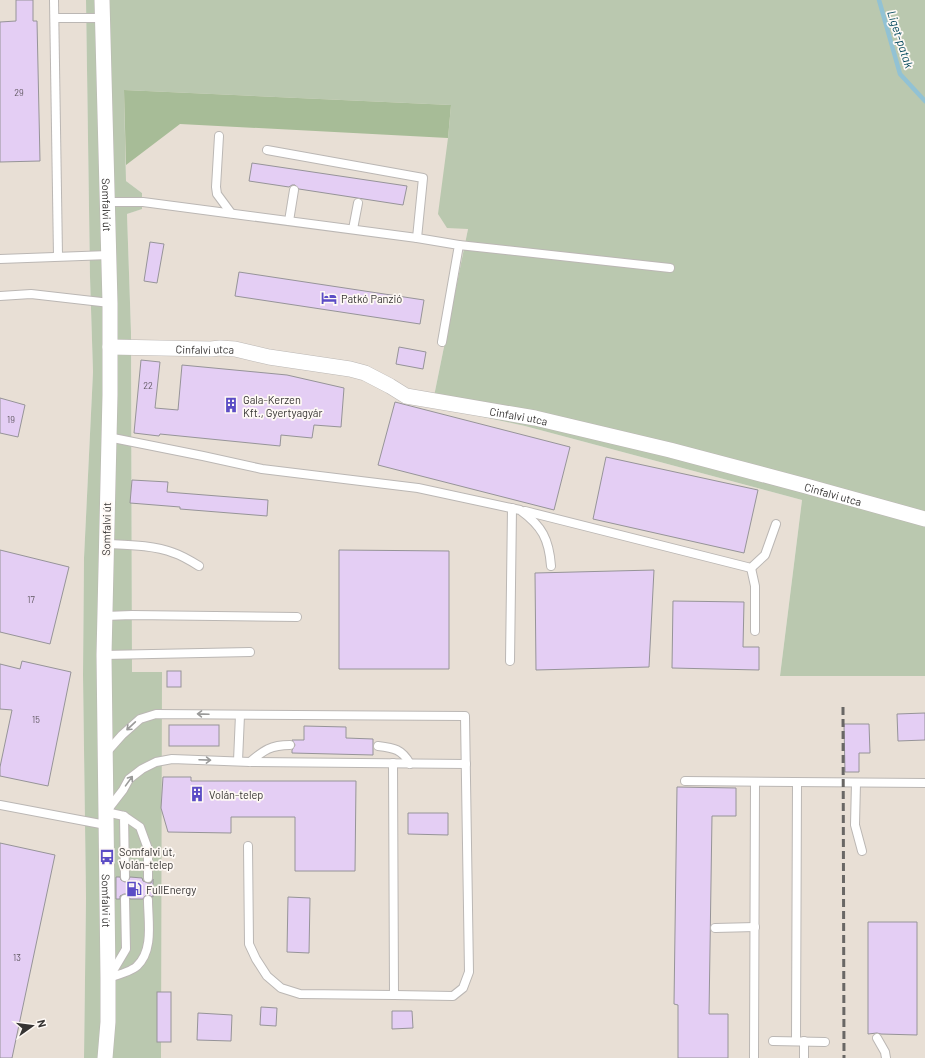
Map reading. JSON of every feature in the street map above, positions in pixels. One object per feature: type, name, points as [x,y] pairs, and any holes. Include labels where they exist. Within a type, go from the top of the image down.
[{"type":"street","name":"Somfalvi út","points":[[102,0],[107,202],[110,255],[110,347],[104,655],[108,978],[108,1022],[105,1058]]},
{"type":"street","name":"Cinfalvi utca","points":[[110,347],[220,348],[350,369],[365,373],[406,396],[490,409],[534,418],[670,450],[925,518]]},
{"type":"lane","points":[[54,0],[58,256]]},
{"type":"lane","points":[[55,18],[102,18]]},
{"type":"lane","points":[[219,136],[216,187],[217,194],[231,213]]},
{"type":"lane","points":[[267,150],[422,178],[416,238]]},
{"type":"lane","points":[[289,221],[294,190]]},
{"type":"lane","points":[[107,202],[143,202],[459,245],[670,268]]},
{"type":"lane","points":[[353,230],[358,203]]},
{"type":"lane","points":[[442,342],[459,245]]},
{"type":"lane","points":[[0,259],[110,255]]},
{"type":"lane","points":[[0,296],[32,294],[110,303]]},
{"type":"lane","points":[[108,438],[262,469],[418,488],[516,509],[751,568]]},
{"type":"lane","points":[[516,509],[532,518],[541,528],[550,551],[551,566]]},
{"type":"lane","points":[[510,661],[516,509]]},
{"type":"lane","points":[[751,568],[765,555],[776,524]]},
{"type":"lane","points":[[106,544],[133,545],[166,550],[184,557],[198,566]]},
{"type":"lane","points":[[751,568],[755,586],[755,631]]},
{"type":"lane","points":[[105,616],[297,617]]},
{"type":"lane","points":[[104,655],[250,652]]},
{"type":"lane","points":[[105,754],[122,735],[140,719],[156,714],[465,716],[468,972],[463,988],[453,996],[300,994],[281,988],[267,976],[256,960],[250,944],[248,846]]},
{"type":"lane","points":[[238,762],[240,715]]},
{"type":"lane","points":[[250,762],[265,750],[273,746],[290,745]]},
{"type":"lane","points":[[378,746],[396,749],[403,753],[410,764]]},
{"type":"lane","points":[[106,819],[129,779],[142,769],[156,762],[172,759],[238,762],[466,764]]},
{"type":"lane","points":[[393,763],[394,995]]},
{"type":"lane","points":[[685,781],[755,783],[925,782]]},
{"type":"lane","points":[[754,1058],[755,783]]},
{"type":"lane","points":[[798,783],[800,1041],[804,1058]]},
{"type":"lane","points":[[856,783],[855,825],[862,851]]},
{"type":"lane","points":[[0,805],[106,819],[124,816],[140,828],[148,849],[148,878]]},
{"type":"lane","points":[[124,816],[125,877]]},
{"type":"lane","points":[[108,978],[126,949],[125,899]]},
{"type":"lane","points":[[108,978],[136,968],[145,956],[149,940],[148,900]]},
{"type":"lane","points":[[715,928],[755,927]]},
{"type":"lane","points":[[877,1038],[885,1052],[886,1058]]},
{"type":"lane","points":[[773,1041],[825,1042]]},
{"type":"shaded area","points":[[0,0],[86,0],[90,277],[93,372],[84,558],[83,675],[86,898],[84,1058],[0,1058]]},
{"type":"shaded area","points":[[124,90],[451,105],[448,138],[468,229],[432,406],[525,426],[802,500],[780,676],[925,676],[925,1058],[161,1058],[161,818],[159,811],[162,672],[132,672],[131,332],[127,214],[141,209],[142,193],[126,181]]},
{"type":"green space","points":[[86,0],[925,0],[925,676],[780,676],[802,500],[525,426],[432,406],[468,229],[447,228],[438,214],[451,105],[124,90],[126,181],[142,193],[142,209],[127,214],[131,332],[132,672],[162,672],[161,1058],[84,1058],[86,898],[83,675],[84,558],[93,372],[90,277]]},
{"type":"green space","points":[[124,90],[451,105],[448,138],[180,124],[126,165]]},
{"type":"building","points":[[16,0],[33,0],[33,21],[37,21],[40,161],[0,162],[0,22],[16,21]]},
{"type":"building","points":[[252,163],[407,186],[403,205],[299,189],[295,185],[289,187],[249,181]]},
{"type":"building","points":[[150,242],[164,244],[157,283],[144,281]]},
{"type":"building","name":"Patkó Panzió","points":[[239,272],[424,300],[420,324],[235,296]]},
{"type":"building","points":[[399,347],[426,352],[423,369],[396,364]]},
{"type":"building","name":"Gala-Kerzen Kft., Gyertyagyár","points":[[141,360],[160,362],[155,408],[178,410],[182,365],[287,375],[344,388],[341,427],[314,425],[312,438],[281,435],[280,446],[160,434],[159,436],[134,433]]},
{"type":"building","points":[[0,398],[25,405],[18,437],[0,433]]},
{"type":"building","points":[[395,402],[570,447],[554,510],[378,465]]},
{"type":"building","points":[[606,457],[758,490],[744,553],[593,519]]},
{"type":"building","points":[[132,480],[168,482],[167,492],[268,500],[267,516],[180,509],[180,507],[130,503]]},
{"type":"building","points":[[0,550],[69,567],[50,644],[0,632]]},
{"type":"building","points":[[339,550],[449,551],[449,669],[339,669]]},
{"type":"building","points":[[654,570],[649,667],[536,670],[535,573]]},
{"type":"building","points":[[673,601],[744,602],[743,647],[759,647],[759,670],[672,668]]},
{"type":"building","points":[[22,661],[71,672],[48,786],[0,776],[0,767],[12,710],[0,709],[0,664],[20,669]]},
{"type":"building","points":[[167,671],[181,671],[181,687],[167,687]]},
{"type":"building","points":[[925,713],[925,740],[898,741],[897,714]]},
{"type":"building","points":[[844,724],[869,724],[870,753],[859,753],[859,772],[845,772]]},
{"type":"building","points":[[169,725],[219,725],[219,746],[169,746]]},
{"type":"building","points":[[304,726],[346,727],[346,738],[373,739],[373,755],[292,753],[295,745],[292,740],[304,740]]},
{"type":"building","points":[[163,777],[191,777],[191,781],[356,781],[355,871],[295,871],[295,817],[231,817],[231,833],[168,832],[161,808]]},
{"type":"building","points":[[677,787],[736,788],[736,816],[712,816],[709,1014],[728,1014],[728,1058],[678,1058],[678,1005],[674,1004]]},
{"type":"building","points":[[408,813],[448,813],[448,835],[408,834]]},
{"type":"building","points":[[0,843],[55,855],[12,1058],[0,1058]]},
{"type":"building","name":"FullEnergy","points":[[116,877],[120,877],[121,880],[125,882],[128,881],[130,877],[142,878],[143,881],[148,883],[151,883],[153,879],[153,897],[147,895],[143,899],[130,899],[128,894],[124,894],[120,896],[120,899],[116,899]]},
{"type":"building","points":[[288,897],[310,898],[309,953],[287,952]]},
{"type":"building","points":[[868,922],[917,922],[917,1035],[868,1034]]},
{"type":"building","points":[[157,992],[171,992],[171,1042],[157,1042]]},
{"type":"building","points":[[261,1007],[277,1008],[276,1026],[260,1025]]},
{"type":"building","points":[[392,1011],[412,1011],[413,1028],[392,1029]]},
{"type":"building","points":[[198,1013],[232,1015],[231,1041],[197,1040]]},
{"type":"waterway","name":"Liget-patak","points":[[879,0],[900,74],[925,101]]},
{"type":"railway","points":[[843,707],[844,1058]]},
{"type":"place","name":"Patkó Panzió","points":[[329,298]]},
{"type":"place","name":"Gala-Kerzen Kft., Gyertyagyár","points":[[231,405]]},
{"type":"place","name":"Volán-telep","points":[[197,794]]},
{"type":"place","name":"Somfalvi út, Volán-telep","points":[[107,857]]},
{"type":"place","name":"FullEnergy","points":[[134,889]]}]
